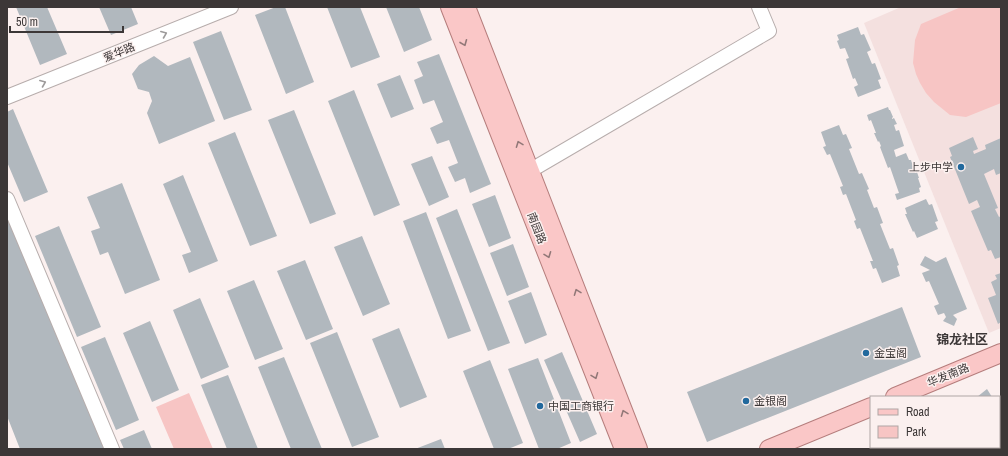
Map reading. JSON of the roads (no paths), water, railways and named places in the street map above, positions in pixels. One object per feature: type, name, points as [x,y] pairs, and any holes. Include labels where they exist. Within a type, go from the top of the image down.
[{"type":"main road","name":"南园路","points":[[450,7],[524,175],[638,449]]},
{"type":"main road","name":"南园路","points":[[466,7],[524,175],[624,449]]},
{"type":"main road","name":"华发南路","points":[[897,396],[1001,353]]},
{"type":"main road","points":[[769,449],[870,407]]},
{"type":"street","name":"爱华路","points":[[7,97],[231,7]]},
{"type":"street","points":[[524,175],[768,31],[759,7]]},
{"type":"street","points":[[7,199],[112,449]]},
{"type":"place","name":"上步中学","points":[[961,167]]},
{"type":"place","name":"金宝阁","points":[[866,353]]},
{"type":"place","name":"金银阁","points":[[746,401]]},
{"type":"place","name":"中国工商银行","points":[[540,406]]},
{"type":"district","name":"锦龙社区","points":[[962,339]]}]
